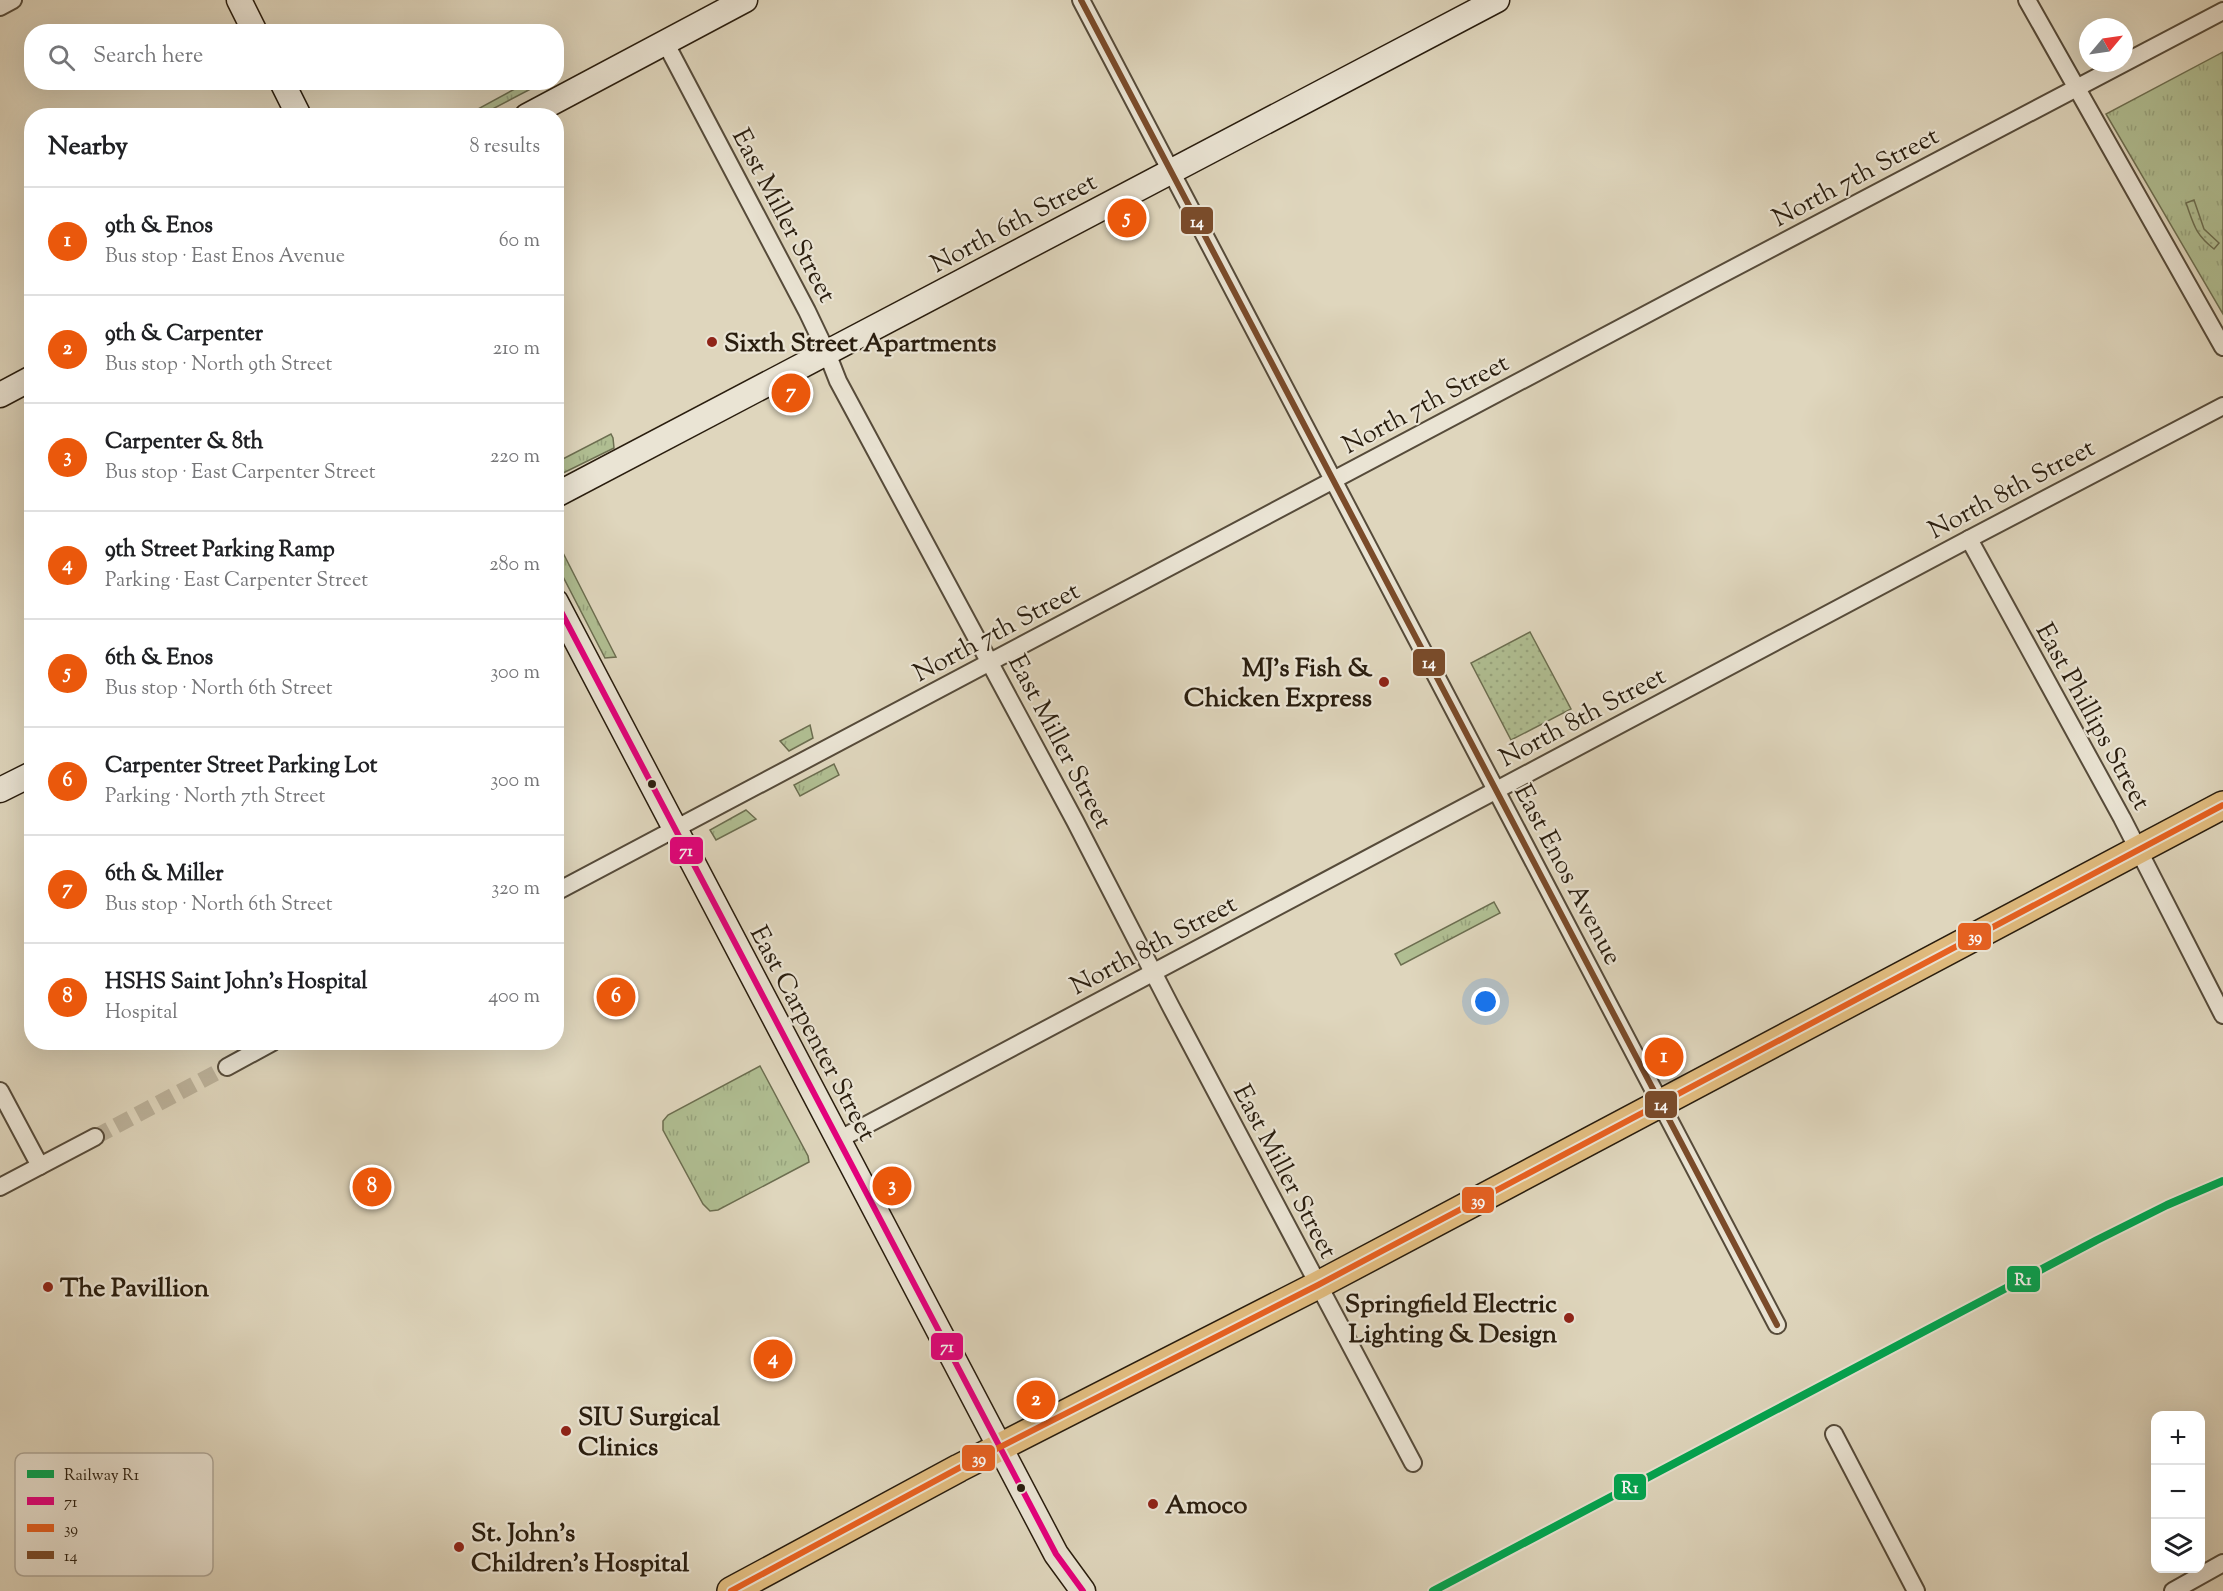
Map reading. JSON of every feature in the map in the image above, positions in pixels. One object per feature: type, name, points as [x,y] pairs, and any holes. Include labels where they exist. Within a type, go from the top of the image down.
[{"type":"main road","points":[[238,0],[251,24]]},
{"type":"main road","points":[[541,108],[745,0]]},
{"type":"main road","name":"North 6th Street","points":[[564,491],[1497,0]]},
{"type":"main road","points":[[286,90],[295,108]]},
{"type":"main road","points":[[0,395],[24,382]]},
{"type":"main road","name":"East Carpenter Street","points":[[564,617],[1056,1554],[1083,1591]]},
{"type":"main road","points":[[0,790],[24,778]]},
{"type":"main road","points":[[731,1591],[1000,1448],[1317,1285],[2223,805]]},
{"type":"main road","name":"East Carpenter Street","points":[[1056,1554],[1063,1591]]},
{"type":"street","points":[[0,7],[13,0]]},
{"type":"street","name":"East Enos Avenue","points":[[1081,0],[1777,1325]]},
{"type":"street","points":[[2027,0],[2223,347]]},
{"type":"street","name":"North 7th Street","points":[[564,888],[2223,11]]},
{"type":"street","name":"East Miller Street","points":[[665,42],[827,353],[838,381],[1076,820],[1153,973],[1413,1463]]},
{"type":"street","name":"North 8th Street","points":[[838,1140],[1969,538],[2223,406]]},
{"type":"street","name":"East Phillips Street","points":[[1969,538],[2138,850],[2223,1015]]},
{"type":"street","points":[[227,1067],[258,1050]]},
{"type":"street","points":[[0,1091],[40,1166]]},
{"type":"street","points":[[0,1187],[95,1137]]},
{"type":"street","points":[[1834,1434],[1916,1591]]},
{"type":"street","points":[[2173,1591],[2223,1563]]},
{"type":"green space","points":[[2223,52],[2223,314],[2106,114]]},
{"type":"green space","points":[[513,90],[529,90],[494,108],[480,108]]},
{"type":"green space","points":[[2194,200],[2204,229],[2219,243],[2214,249],[2203,239],[2193,223],[2186,203]]},
{"type":"green space","points":[[611,434],[613,438],[614,448],[564,473],[564,458]]},
{"type":"green space","points":[[564,555],[616,657],[605,658],[564,579]]},
{"type":"green space","points":[[1530,632],[1571,709],[1511,740],[1471,663]]},
{"type":"green space","points":[[810,725],[813,738],[789,751],[780,741]]},
{"type":"green space","points":[[834,764],[839,775],[800,796],[794,785]]},
{"type":"green space","points":[[746,810],[756,819],[716,840],[710,830]]},
{"type":"green space","points":[[1494,902],[1500,913],[1401,965],[1395,954]]},
{"type":"green space","points":[[760,1066],[808,1156],[809,1162],[718,1210],[710,1211],[703,1204],[663,1130],[663,1121],[668,1115]]},
{"type":"tunnel","points":[[95,1137],[227,1067]]},
{"type":"rail line","name":"R1","points":[[1433,1591],[2097,1240],[2167,1205],[2223,1181]]},
{"type":"transit line","name":"14","points":[[1081,0],[1777,1325]]},
{"type":"transit line","name":"71","points":[[564,617],[1056,1554],[1083,1591]]},
{"type":"transit line","name":"39","points":[[731,1591],[959,1468],[1318,1285],[2223,805]]},
{"type":"place","name":"6th & Enos","points":[[1127,218]]},
{"type":"place","name":"Sixth Street Apartments","points":[[712,342]]},
{"type":"place","name":"6th & Miller","points":[[791,393]]},
{"type":"place","name":"MJ's Fish & Chicken Express","points":[[1384,682]]},
{"type":"place","name":"Carpenter Street Parking Lot","points":[[616,997]]},
{"type":"place","name":"9th & Enos","points":[[1664,1057]]},
{"type":"place","name":"Carpenter & 8th","points":[[892,1186]]},
{"type":"place","name":"HSHS Saint John's Hospital","points":[[372,1187]]},
{"type":"place","name":"The Pavillion","points":[[48,1287]]},
{"type":"place","name":"Springfield Electric Lighting & Design","points":[[1569,1318]]},
{"type":"place","name":"9th Street Parking Ramp","points":[[773,1359]]},
{"type":"place","name":"9th & Carpenter","points":[[1036,1400]]},
{"type":"place","name":"SIU Surgical Clinics","points":[[566,1431]]},
{"type":"place","name":"Amoco","points":[[1153,1504]]},
{"type":"place","name":"St. John's Children's Hospital","points":[[459,1547]]}]
